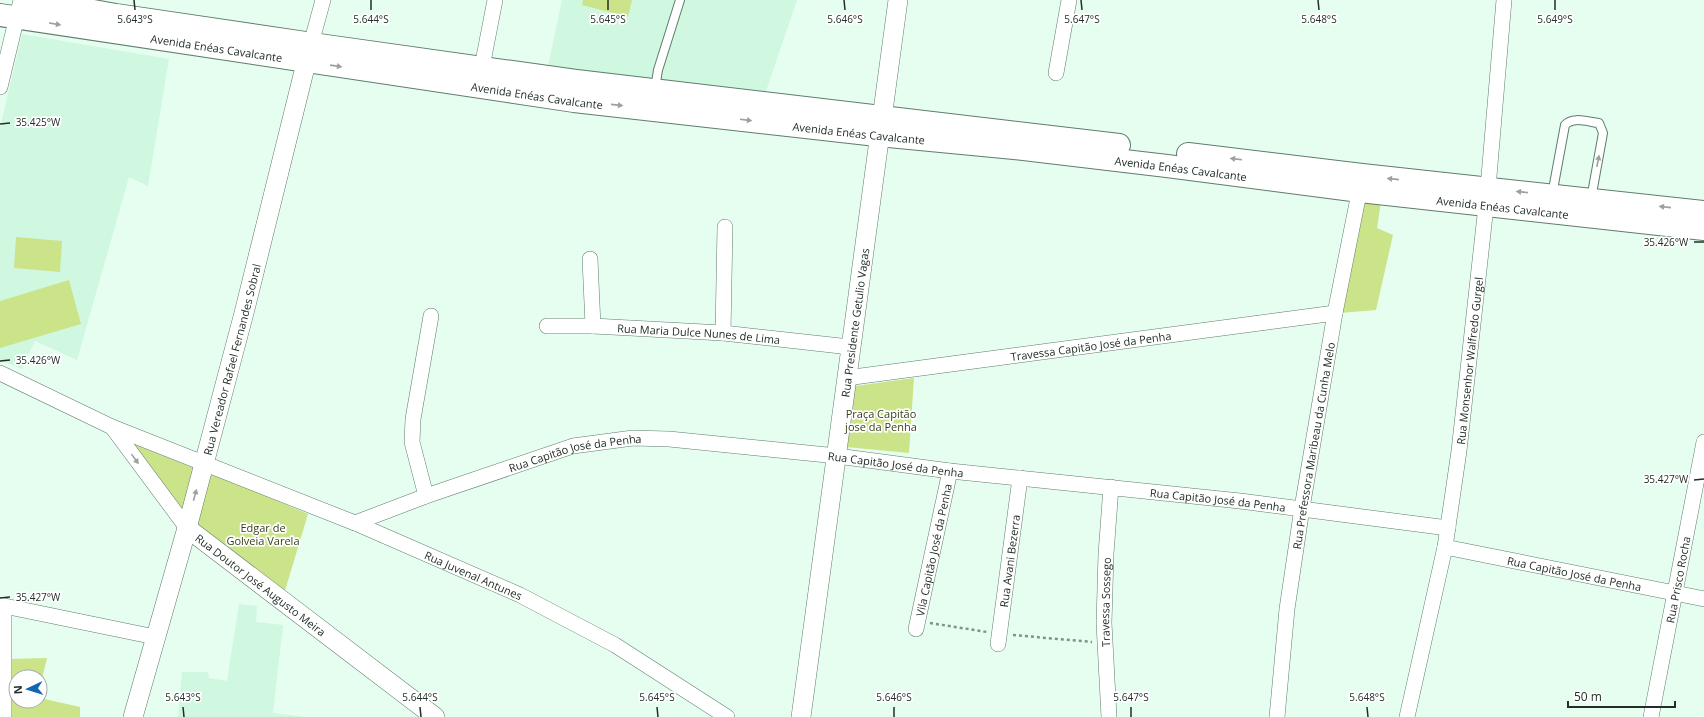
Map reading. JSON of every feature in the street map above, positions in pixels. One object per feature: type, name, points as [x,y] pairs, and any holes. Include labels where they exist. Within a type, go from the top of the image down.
[{"type":"main road","name":"Avenida Enéas Cavalcante","points":[[30,0],[114,24]]},
{"type":"main road","name":"Avenida Enéas Cavalcante","points":[[12,11],[114,24],[575,91],[1015,140],[1361,183],[1487,197],[1553,201],[1591,200],[1704,212]]},
{"type":"main road","name":"Avenida Enéas Cavalcante","points":[[308,53],[482,67],[575,91],[655,90],[781,115]]},
{"type":"main road","name":"Avenida Enéas Cavalcante","points":[[1553,201],[1704,229]]},
{"type":"street","name":"Rua Vereador Rafael Fernandes Sobral","points":[[133,717],[187,528],[244,313],[308,53],[323,0]]},
{"type":"street","points":[[482,67],[495,0]]},
{"type":"street","name":"Rua Presidente Getulio Vagas","points":[[801,717],[898,0]]},
{"type":"street","points":[[1056,72],[1069,0]]},
{"type":"street","name":"Rua Monsenhor Walfredo Gurgel","points":[[1407,717],[1445,546],[1459,451],[1487,197],[1504,0]]},
{"type":"street","points":[[0,87],[12,11]]},
{"type":"street","name":"Rua Prefessora Maribeau da Cunha Melo","points":[[1277,717],[1287,609],[1302,508],[1335,313],[1361,183]]},
{"type":"street","points":[[723,332],[725,227]]},
{"type":"street","points":[[590,259],[593,326]]},
{"type":"street","name":"Travessa Capitão José da Penha","points":[[846,378],[1335,313]]},
{"type":"street","points":[[426,496],[412,442],[413,419],[431,316]]},
{"type":"street","name":"Rua Maria Dulce Nunes de Lima","points":[[548,326],[593,326],[723,332],[850,347]]},
{"type":"street","name":"Rua Juvenal Antunes","points":[[0,373],[112,427],[354,523],[520,595],[615,645],[727,717]]},
{"type":"street","name":"Rua Doutor José Augusto Meira","points":[[112,427],[187,528],[435,717]]},
{"type":"street","name":"Rua Capitão José da Penha","points":[[354,523],[426,496],[573,446],[626,439],[669,439],[837,456],[950,471],[1302,508],[1448,528]]},
{"type":"street","name":"Rua Prisco Rocha","points":[[1651,717],[1704,442]]},
{"type":"street","name":"Vila Capitão José da Penha","points":[[917,625],[950,471]]},
{"type":"street","name":"Rua Avani Bezerra","points":[[999,639],[1020,478]]},
{"type":"street","name":"Travessa Sossego","points":[[1109,717],[1105,643],[1105,569],[1111,487]]},
{"type":"street","name":"Rua Capitão José da Penha","points":[[1445,546],[1704,599]]},
{"type":"street","points":[[4,717],[2,605],[155,637]]},
{"type":"lane","points":[[655,90],[658,70],[680,0]]},
{"type":"lane","points":[[1553,201],[1565,125],[1569,121],[1575,120],[1600,123],[1604,133],[1591,200]]},
{"type":"path","points":[[917,625],[999,639],[1105,643]]},
{"type":"shaded area","points":[[562,0],[797,0],[765,94],[547,71]]},
{"type":"shaded area","points":[[22,34],[169,59],[148,186],[129,177],[77,360],[35,341],[22,369],[0,360],[0,128]]},
{"type":"shaded area","points":[[239,604],[257,606],[256,622],[283,625],[273,713],[306,717],[178,717],[182,672],[208,672],[209,678],[227,681]]},
{"type":"green space","points":[[583,0],[632,0],[628,17],[582,5]]},
{"type":"green space","points":[[1361,201],[1381,202],[1377,228],[1393,235],[1376,310],[1340,313]]},
{"type":"green space","points":[[16,237],[62,241],[60,272],[14,268]]},
{"type":"green space","points":[[69,280],[81,324],[0,348],[0,301]]},
{"type":"green space","name":"Praça Capitão jose da Penha","points":[[914,378],[909,453],[846,447],[855,386]]},
{"type":"green space","points":[[134,444],[194,468],[183,510]]},
{"type":"green space","name":"Edgar de Golveia Varela","points":[[209,472],[308,514],[284,594],[195,525]]},
{"type":"green space","points":[[47,658],[44,669],[8,669],[8,659]]},
{"type":"green space","points":[[48,700],[80,707],[80,717],[8,717],[8,709],[48,709]]}]
